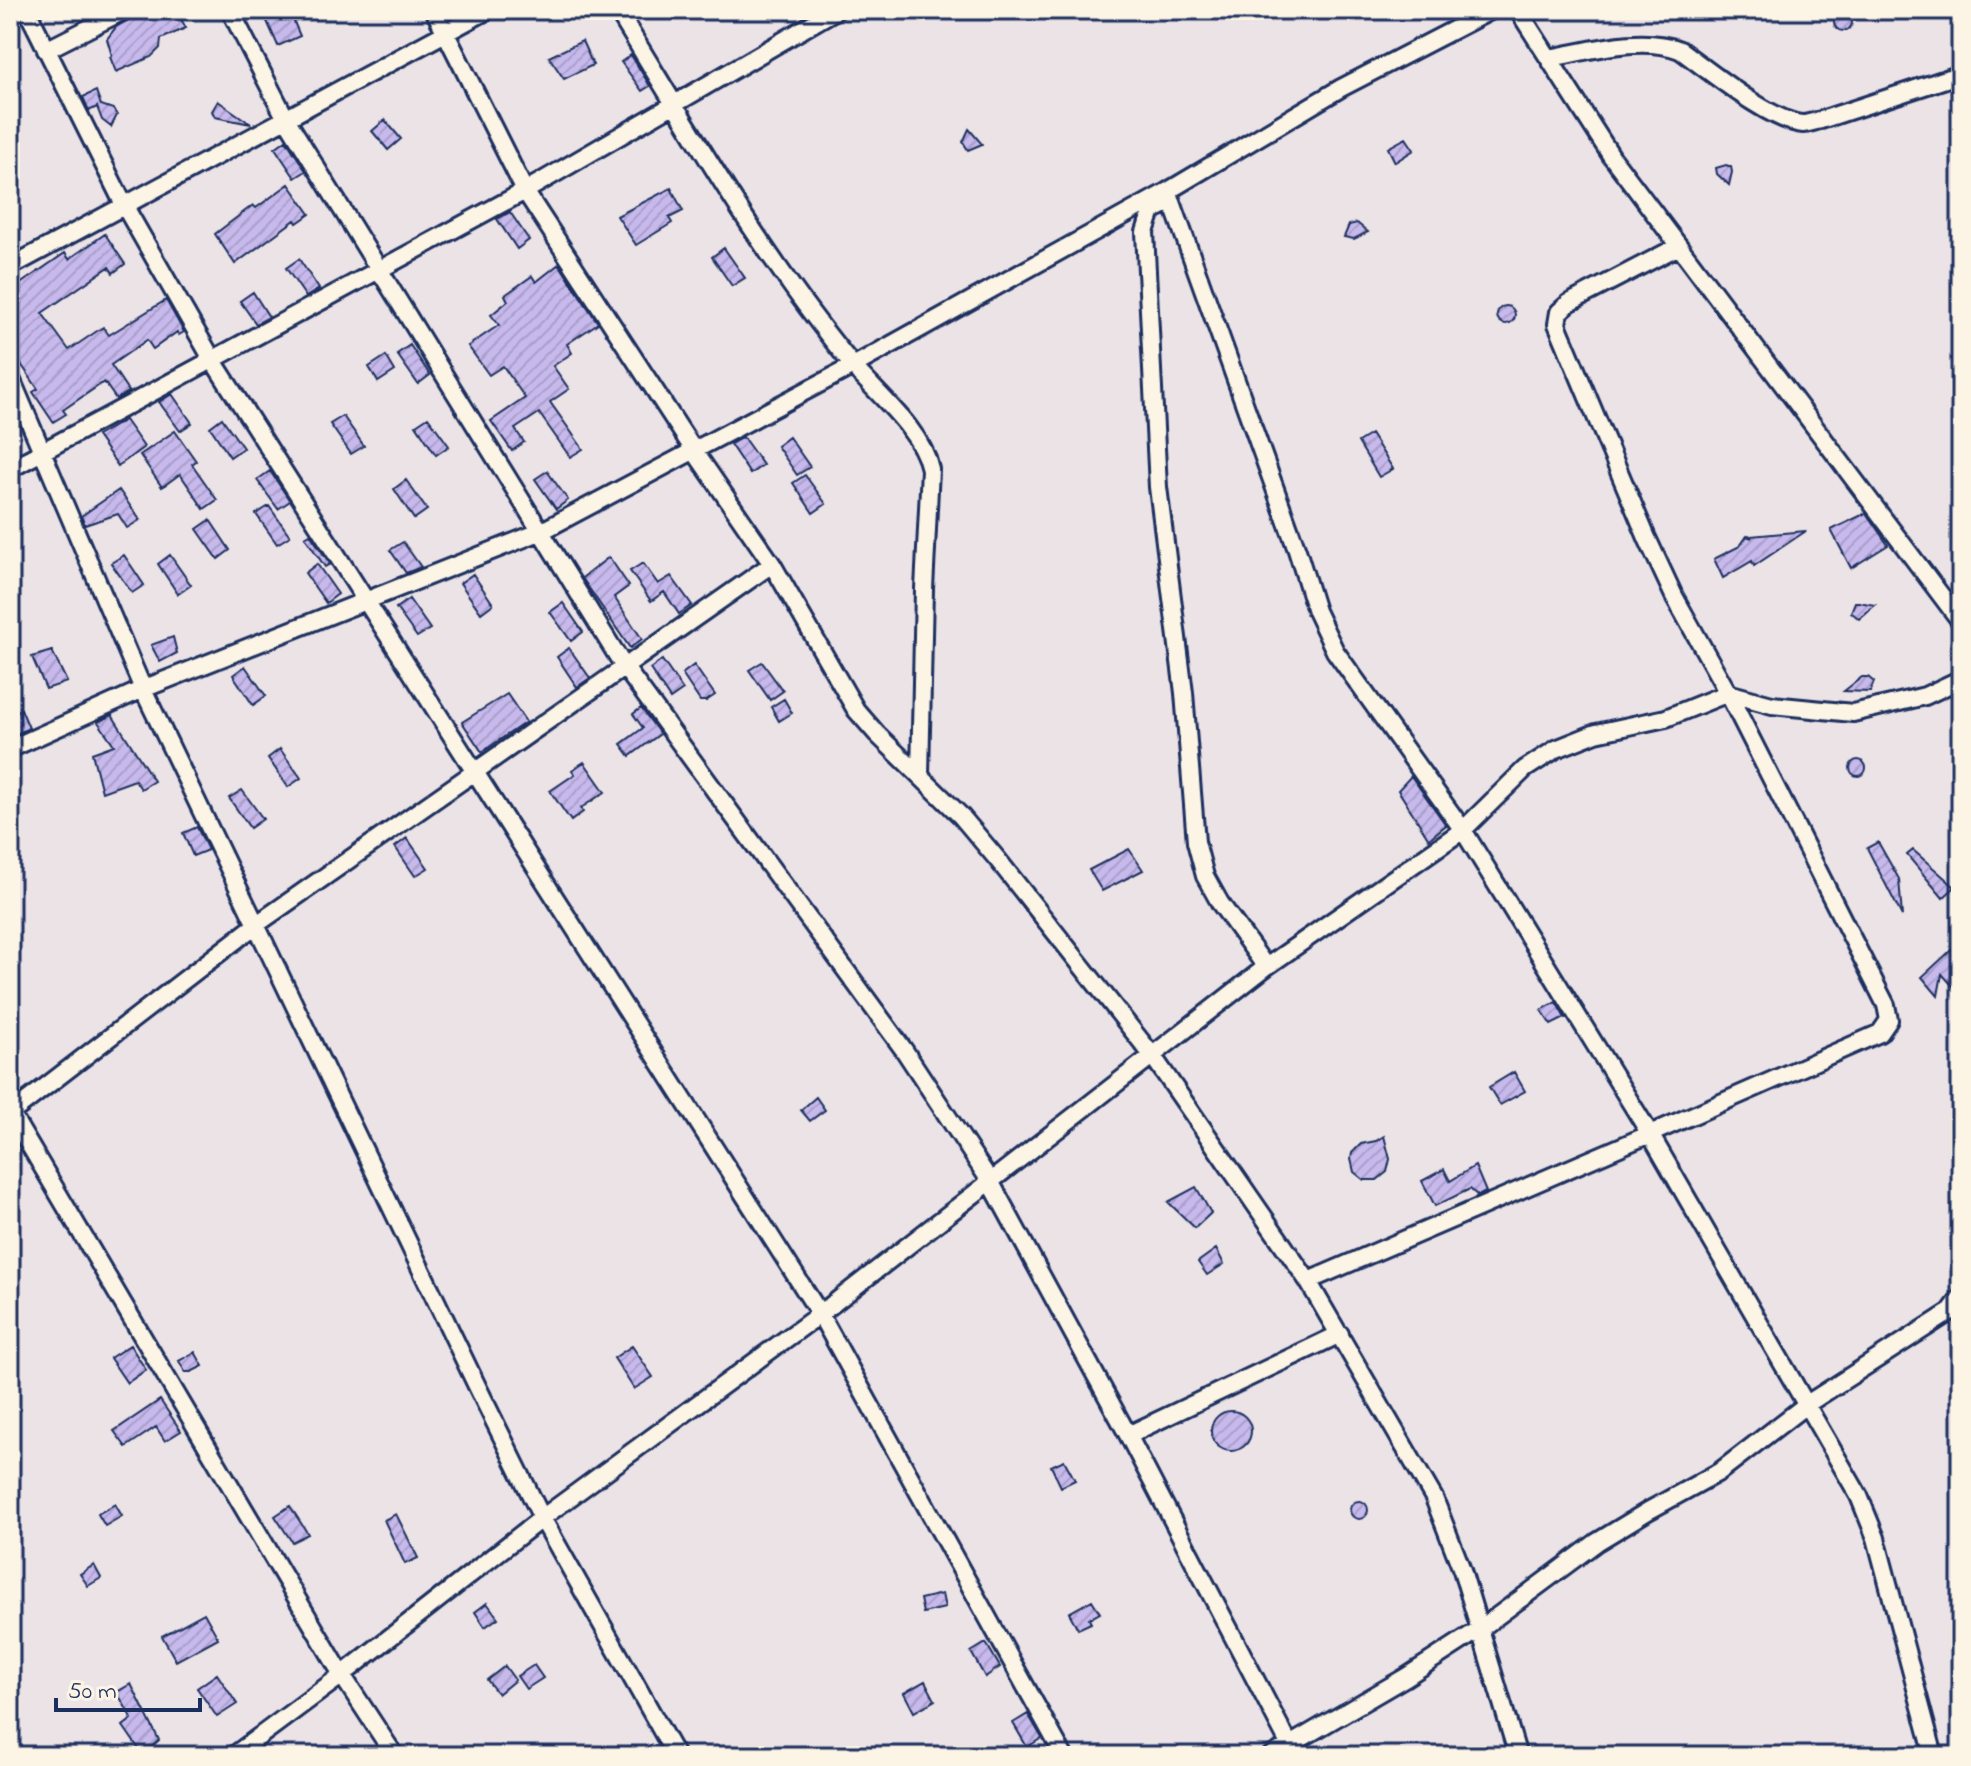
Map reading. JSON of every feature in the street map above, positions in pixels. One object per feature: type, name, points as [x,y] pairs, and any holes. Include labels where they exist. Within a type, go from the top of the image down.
[{"type":"street","points":[[27,10],[124,205],[212,359],[820,1314],[1064,1756]]},
{"type":"street","points":[[46,50],[125,10]]},
{"type":"street","points":[[230,10],[285,117],[381,268],[623,665],[904,1050],[990,1181],[1128,1435],[1289,1744]]},
{"type":"street","points":[[434,10],[525,191],[772,564],[856,710],[961,816],[998,860],[1152,1055],[1308,1281],[1434,1498],[1462,1570],[1518,1756]]},
{"type":"street","points":[[10,267],[488,10]]},
{"type":"street","points":[[617,10],[714,174],[775,264],[853,366],[919,440],[927,455],[930,469],[920,776]]},
{"type":"street","points":[[10,469],[525,191],[674,104],[812,16],[836,10]]},
{"type":"street","points":[[10,749],[143,689],[542,531],[1170,196],[1341,88],[1492,10]]},
{"type":"street","points":[[1518,10],[1612,157],[1961,622]]},
{"type":"street","points":[[1549,58],[1648,43],[1666,45],[1680,50],[1763,107],[1803,124],[1961,74]]},
{"type":"street","points":[[1170,196],[1316,611],[1335,651],[1463,830],[1650,1134],[1859,1496],[1876,1538],[1934,1756]]},
{"type":"street","points":[[1170,196],[1152,211],[1145,232],[1158,487],[1184,693],[1196,842],[1205,876],[1220,903],[1266,967]]},
{"type":"street","points":[[1308,1281],[1880,1033],[1889,1020],[1886,1005],[1728,693],[1674,596],[1557,324],[1559,312],[1569,303],[1679,246]]},
{"type":"street","points":[[10,376],[143,689],[542,1518],[676,1756]]},
{"type":"street","points":[[395,1756],[342,1675],[10,1113],[257,924],[623,665],[772,564]]},
{"type":"street","points":[[233,1756],[542,1518],[820,1314],[1266,967],[1463,830],[1525,769],[1556,749],[1596,733],[1666,718],[1728,693],[1772,705],[1853,713],[1925,696],[1961,679]]},
{"type":"street","points":[[1271,1756],[1406,1677],[1480,1629],[1597,1542],[1719,1472],[1807,1404],[1950,1312],[1961,1297]]},
{"type":"street","points":[[1128,1435],[1340,1334]]},
{"type":"building","points":[[136,10],[176,10],[186,28],[161,39],[160,48],[151,57],[116,72],[107,39],[116,27],[134,17]]},
{"type":"building","points":[[262,10],[320,10],[294,22],[300,36],[278,46]]},
{"type":"building","points":[[1843,13],[1852,22],[1843,31],[1834,22]]},
{"type":"building","points":[[582,41],[593,65],[564,79],[549,57]]},
{"type":"building","points":[[631,55],[650,86],[642,91],[621,62]]},
{"type":"building","points":[[96,91],[101,105],[113,109],[117,115],[111,127],[102,120],[97,107],[89,111],[83,97]]},
{"type":"building","points":[[218,101],[251,124],[215,117],[212,111]]},
{"type":"building","points":[[385,120],[401,139],[388,150],[372,131]]},
{"type":"building","points":[[969,129],[982,144],[968,150],[963,142]]},
{"type":"building","points":[[1406,138],[1414,150],[1395,162],[1388,148]]},
{"type":"building","points":[[286,140],[306,171],[295,178],[275,148]]},
{"type":"building","points":[[1731,167],[1732,172],[1729,185],[1717,174],[1716,168]]},
{"type":"building","points":[[289,184],[310,214],[297,223],[295,220],[235,264],[215,234],[253,205],[256,208]]},
{"type":"building","points":[[671,188],[683,211],[669,218],[672,223],[636,245],[617,216]]},
{"type":"building","points":[[510,212],[529,240],[517,249],[497,219]]},
{"type":"building","points":[[1357,223],[1368,232],[1354,239],[1344,237],[1349,225]]},
{"type":"building","points":[[105,234],[125,264],[113,273],[109,267],[42,313],[69,350],[103,327],[109,335],[166,300],[184,332],[179,335],[177,332],[153,349],[147,340],[111,365],[129,392],[116,399],[104,382],[63,410],[66,414],[53,422],[33,392],[38,389],[10,348],[10,291],[65,253],[69,259]]},
{"type":"building","points":[[724,248],[745,278],[732,286],[712,257]]},
{"type":"building","points":[[299,259],[319,289],[306,297],[286,268]]},
{"type":"building","points":[[559,264],[598,323],[567,344],[572,353],[553,366],[569,389],[550,402],[583,449],[570,457],[539,413],[515,429],[524,442],[512,451],[491,421],[525,398],[503,366],[489,375],[468,346],[499,325],[491,315],[508,301],[505,295],[532,276],[536,282]]},
{"type":"building","points":[[253,292],[269,317],[256,324],[240,301]]},
{"type":"building","points":[[1506,306],[1515,315],[1506,324],[1497,315]]},
{"type":"building","points":[[410,345],[430,375],[418,384],[397,354]]},
{"type":"building","points":[[386,356],[395,371],[378,382],[369,367]]},
{"type":"building","points":[[172,394],[192,423],[180,431],[159,402]]},
{"type":"building","points":[[343,416],[364,446],[351,454],[330,424]]},
{"type":"building","points":[[428,417],[449,446],[436,455],[416,425]]},
{"type":"building","points":[[222,418],[243,448],[230,457],[210,427]]},
{"type":"building","points":[[125,420],[144,447],[118,466],[97,436]]},
{"type":"building","points":[[175,431],[196,461],[192,464],[217,500],[204,509],[180,474],[162,487],[140,455]]},
{"type":"building","points":[[1371,434],[1393,469],[1379,477],[1358,442]]},
{"type":"building","points":[[743,437],[763,465],[750,474],[730,444]]},
{"type":"building","points":[[789,437],[810,467],[797,475],[777,446]]},
{"type":"building","points":[[270,471],[290,501],[278,509],[257,480]]},
{"type":"building","points":[[547,471],[568,500],[556,509],[535,479]]},
{"type":"building","points":[[805,475],[826,504],[813,513],[793,483]]},
{"type":"building","points":[[406,480],[427,510],[414,519],[394,489]]},
{"type":"building","points":[[119,490],[140,520],[127,528],[118,514],[85,525],[81,516]]},
{"type":"building","points":[[269,506],[290,536],[277,544],[256,514]]},
{"type":"building","points":[[1866,513],[1888,545],[1851,568],[1831,530]]},
{"type":"building","points":[[210,520],[230,550],[218,559],[197,529]]},
{"type":"building","points":[[1806,531],[1754,566],[1752,561],[1723,578],[1714,559],[1740,546],[1747,536],[1752,538],[1750,536]]},
{"type":"building","points":[[310,534],[330,564],[325,567],[305,537]]},
{"type":"building","points":[[403,542],[421,567],[406,573],[390,550]]},
{"type":"building","points":[[124,555],[144,585],[132,593],[111,563]]},
{"type":"building","points":[[170,555],[191,585],[178,594],[158,564]]},
{"type":"building","points":[[609,557],[629,586],[614,597],[642,639],[630,648],[582,578]]},
{"type":"building","points":[[643,563],[658,584],[671,576],[692,605],[679,614],[664,592],[651,601],[630,571]]},
{"type":"building","points":[[317,564],[338,594],[326,603],[305,573]]},
{"type":"building","points":[[473,574],[493,604],[481,613],[460,583]]},
{"type":"building","points":[[409,599],[430,629],[417,637],[396,608]]},
{"type":"building","points":[[1855,602],[1875,605],[1859,619],[1851,612]]},
{"type":"building","points":[[563,603],[583,632],[571,641],[550,612]]},
{"type":"building","points":[[173,637],[177,653],[160,662],[151,645]]},
{"type":"building","points":[[569,648],[590,678],[577,687],[557,657]]},
{"type":"building","points":[[52,651],[67,682],[46,689],[32,657]]},
{"type":"building","points":[[662,660],[683,690],[670,699],[650,669]]},
{"type":"building","points":[[762,662],[783,691],[770,700],[749,670]]},
{"type":"building","points":[[694,665],[715,695],[706,701],[700,701],[682,674]]},
{"type":"building","points":[[245,666],[266,696],[253,705],[233,675]]},
{"type":"building","points":[[1862,677],[1874,682],[1870,692],[1844,691]]},
{"type":"building","points":[[507,694],[526,722],[482,752],[462,722]]},
{"type":"building","points":[[784,699],[792,713],[779,721],[771,707]]},
{"type":"building","points":[[641,708],[660,734],[630,756],[621,744],[643,728],[633,714]]},
{"type":"building","points":[[21,709],[29,728],[10,737],[10,715]]},
{"type":"building","points":[[112,715],[154,781],[141,789],[135,780],[102,792],[92,753],[114,745],[98,722]]},
{"type":"building","points":[[280,749],[301,778],[288,787],[268,758]]},
{"type":"building","points":[[1855,760],[1861,760],[1866,768],[1864,774],[1855,776],[1850,771],[1850,765]]},
{"type":"building","points":[[584,762],[605,792],[581,808],[583,812],[571,821],[550,791],[575,774],[572,770]]},
{"type":"building","points":[[1411,776],[1446,825],[1429,839],[1398,790]]},
{"type":"building","points":[[242,790],[263,819],[250,828],[229,798]]},
{"type":"building","points":[[197,827],[208,850],[193,856],[183,833]]},
{"type":"building","points":[[407,838],[428,868],[415,876],[395,847]]},
{"type":"building","points":[[1878,842],[1899,879],[1902,916],[1867,848]]},
{"type":"building","points":[[1129,849],[1143,870],[1102,891],[1089,870]]},
{"type":"building","points":[[1913,850],[1955,887],[1943,898],[1907,855]]},
{"type":"building","points":[[1961,941],[1961,995],[1942,974],[1938,996],[1922,977]]},
{"type":"building","points":[[1556,1002],[1565,1018],[1551,1025],[1541,1010]]},
{"type":"building","points":[[1514,1072],[1525,1091],[1500,1105],[1489,1087]]},
{"type":"building","points":[[816,1097],[825,1110],[810,1121],[801,1110]]},
{"type":"building","points":[[1384,1136],[1390,1159],[1387,1172],[1377,1180],[1364,1180],[1354,1172],[1352,1153],[1361,1144]]},
{"type":"building","points":[[1475,1166],[1486,1192],[1478,1196],[1470,1189],[1435,1206],[1422,1181],[1444,1169],[1450,1181]]},
{"type":"building","points":[[1196,1187],[1211,1213],[1195,1228],[1168,1202]]},
{"type":"building","points":[[1216,1249],[1224,1264],[1207,1275],[1198,1262]]},
{"type":"building","points":[[130,1345],[146,1370],[127,1383],[110,1358]]},
{"type":"building","points":[[632,1346],[653,1377],[634,1389],[614,1358]]},
{"type":"building","points":[[195,1352],[203,1366],[185,1372],[179,1361]]},
{"type":"building","points":[[160,1400],[181,1431],[165,1441],[156,1427],[126,1447],[114,1431]]},
{"type":"building","points":[[1231,1411],[1245,1417],[1251,1431],[1245,1445],[1231,1451],[1217,1445],[1211,1431],[1217,1417]]},
{"type":"building","points":[[1064,1460],[1075,1480],[1061,1487],[1051,1466]]},
{"type":"building","points":[[1359,1501],[1368,1510],[1359,1519],[1350,1510]]},
{"type":"building","points":[[115,1504],[122,1516],[105,1526],[98,1514]]},
{"type":"building","points":[[290,1506],[308,1534],[292,1542],[275,1516]]},
{"type":"building","points":[[396,1514],[418,1558],[405,1564],[384,1520]]},
{"type":"building","points":[[94,1565],[101,1578],[88,1586],[80,1574]]},
{"type":"building","points":[[942,1594],[945,1608],[923,1613],[920,1599]]},
{"type":"building","points":[[1092,1600],[1100,1613],[1089,1619],[1091,1623],[1078,1629],[1069,1613]]},
{"type":"building","points":[[487,1603],[498,1618],[485,1627],[475,1612]]},
{"type":"building","points":[[204,1613],[218,1638],[176,1661],[162,1636]]},
{"type":"building","points":[[986,1643],[1000,1667],[985,1677],[971,1652]]},
{"type":"building","points":[[534,1665],[543,1678],[526,1689],[517,1676]]},
{"type":"building","points":[[505,1666],[515,1680],[498,1694],[487,1680]]},
{"type":"building","points":[[217,1674],[237,1704],[217,1717],[197,1688]]},
{"type":"building","points":[[925,1681],[935,1700],[914,1712],[904,1693]]},
{"type":"building","points":[[131,1684],[159,1740],[143,1755],[123,1726],[132,1719],[117,1692]]},
{"type":"building","points":[[1028,1714],[1042,1738],[1027,1747],[1013,1723]]}]
